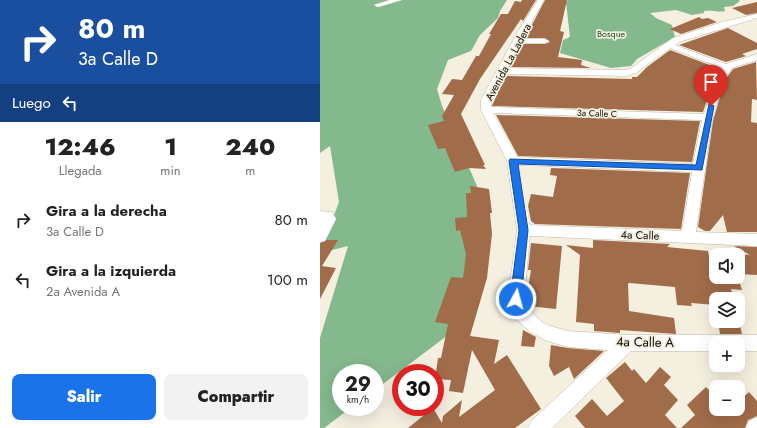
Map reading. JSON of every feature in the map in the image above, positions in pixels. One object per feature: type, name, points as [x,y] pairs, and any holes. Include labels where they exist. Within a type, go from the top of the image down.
[{"type":"street","points":[[378,5],[399,0]]},
{"type":"street","name":"Avenida La Ladera","points":[[536,327],[522,314],[516,299],[524,230],[513,161],[486,110],[486,100],[517,41],[541,0]]},
{"type":"street","points":[[501,71],[625,73],[638,68],[668,45],[692,34],[757,16]]},
{"type":"street","points":[[517,41],[545,41]]},
{"type":"street","points":[[668,45],[727,67]]},
{"type":"street","points":[[688,237],[708,117],[720,75],[727,67],[757,57]]},
{"type":"street","name":"3a Calle C","points":[[486,110],[708,117]]},
{"type":"street","points":[[513,161],[699,168]]},
{"type":"street","points":[[320,216],[327,216],[328,219],[320,237]]},
{"type":"street","name":"4a Calle","points":[[524,230],[757,240]]},
{"type":"street","name":"4a Calle A","points":[[536,327],[547,333],[568,339],[628,343],[757,342]]},
{"type":"street","points":[[538,428],[628,343]]},
{"type":"green space","points":[[320,0],[507,0],[500,11],[498,18],[480,35],[471,51],[448,60],[437,89],[442,106],[477,186],[464,323],[410,364],[392,364],[392,377],[384,383],[384,364],[332,364],[332,416],[340,416],[324,428],[320,428],[320,338],[348,246],[320,253],[339,202],[330,146],[320,153]]},
{"type":"green space","name":"Bosque","points":[[568,0],[740,1],[733,6],[724,7],[725,11],[704,11],[704,13],[692,15],[676,10],[650,13],[656,18],[672,25],[675,37],[637,59],[631,66],[611,68],[560,53],[563,40],[570,37],[566,2]]},
{"type":"building","points":[[522,0],[536,0],[523,21],[521,19],[480,79],[461,114],[486,169],[469,168],[455,172],[445,148],[438,149],[428,125],[444,121],[442,116],[454,95],[442,94],[452,79],[462,80],[476,56],[479,56],[491,34],[489,34],[501,14],[508,14],[515,1],[521,2]]},
{"type":"building","points":[[545,0],[567,0],[560,31],[564,32],[558,57],[582,60],[581,65],[591,68],[509,67],[521,44],[545,44],[550,42],[545,38],[525,38]]},
{"type":"building","points":[[757,2],[757,13],[746,15],[732,8]]},
{"type":"building","points":[[699,17],[702,19],[708,18],[717,22],[681,34],[670,29]]},
{"type":"building","points":[[728,28],[757,43],[757,49],[742,54],[746,56],[726,62],[679,45]]},
{"type":"building","points":[[670,50],[720,69],[714,79],[703,112],[492,106],[505,76],[632,79],[632,77],[637,77],[647,67]]},
{"type":"building","points":[[756,62],[757,100],[752,99],[751,122],[757,123],[757,232],[727,232],[723,215],[710,231],[705,231],[698,227],[713,121],[725,80],[733,69]]},
{"type":"building","points":[[496,115],[700,121],[692,162],[518,156]]},
{"type":"building","points":[[551,168],[690,173],[681,229],[535,224],[531,221],[528,206],[531,194],[553,197],[557,176],[550,175]]},
{"type":"building","points":[[470,186],[489,189],[492,213],[490,213],[492,234],[487,278],[470,336],[499,340],[494,364],[507,355],[541,409],[515,428],[408,428],[423,416],[438,416],[442,423],[443,416],[462,400],[459,417],[495,390],[472,350],[463,393],[449,391],[451,380],[444,380],[444,364],[437,364],[438,358],[441,358],[448,324],[435,322],[451,277],[463,278],[466,254],[460,230],[456,231],[455,218],[467,217],[466,193],[471,193]]},
{"type":"building","points":[[327,240],[338,240],[322,266],[336,268],[320,299],[320,243]]},
{"type":"building","points":[[593,240],[670,244],[667,247],[708,251],[709,284],[740,284],[742,290],[731,289],[732,292],[709,292],[709,304],[691,303],[692,306],[677,305],[675,287],[629,283],[629,311],[674,318],[676,334],[620,330],[620,333],[594,331],[594,324],[576,322],[580,255],[566,245],[593,248]]},
{"type":"building","points":[[531,243],[562,246],[556,309],[528,306],[531,289],[528,289],[531,270],[528,270]]},
{"type":"building","points":[[734,246],[757,247],[757,275],[745,274],[745,255],[750,255],[745,252],[745,248],[738,248]]},
{"type":"building","points":[[719,328],[741,328],[742,334],[720,334]]},
{"type":"building","points":[[523,330],[536,337],[534,347],[521,346]]},
{"type":"building","points":[[551,345],[604,351],[574,379],[569,367],[554,376],[549,366]]},
{"type":"building","points":[[625,362],[632,371],[634,369],[646,383],[660,367],[671,377],[664,385],[678,400],[665,415],[677,428],[585,428],[575,416],[592,399],[607,416],[624,401],[606,378]]},
{"type":"building","points":[[706,387],[709,390],[709,416],[745,416],[745,396],[749,392],[757,401],[757,416],[748,420],[745,428],[681,428],[695,415],[687,405]]},
{"type":"route","points":[[516,299],[524,230],[513,161],[699,168],[711,106]]}]
